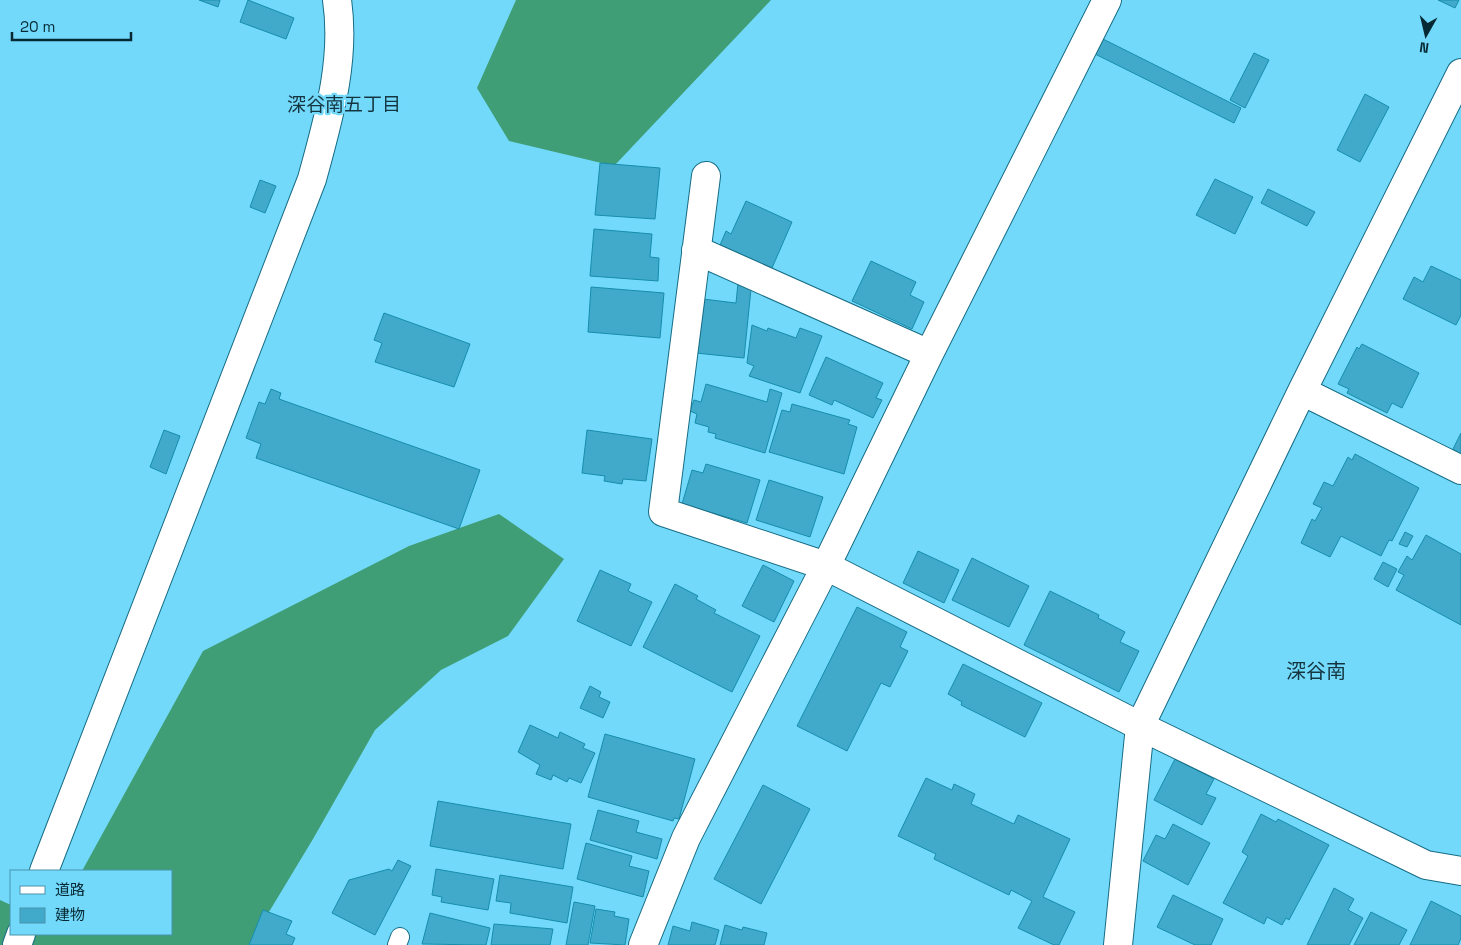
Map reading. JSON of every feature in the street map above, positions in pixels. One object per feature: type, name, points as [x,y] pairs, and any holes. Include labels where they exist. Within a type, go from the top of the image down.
[{"type":"street","points":[[44,870],[312,179],[334,100],[340,22],[337,0]]},
{"type":"street","points":[[643,945],[686,838],[826,566],[929,354],[1107,0]]},
{"type":"street","points":[[1118,945],[1140,726],[1302,391],[1461,73]]},
{"type":"street","points":[[706,176],[663,512],[826,566],[1140,726],[1426,865],[1461,871]]},
{"type":"street","points":[[696,250],[929,354]]},
{"type":"street","points":[[1302,391],[1461,470]]},
{"type":"green space","points":[[516,0],[771,0],[614,166],[509,141],[477,88]]},
{"type":"green space","points":[[499,514],[564,559],[508,636],[441,670],[375,730],[313,839],[249,945],[0,945],[0,900],[10,905],[10,935],[172,935],[172,870],[83,870],[203,651],[409,546]]},
{"type":"building","points":[[199,0],[220,0],[218,7]]},
{"type":"building","points":[[248,0],[294,18],[286,39],[240,22]]},
{"type":"building","points":[[1438,0],[1459,0],[1455,8]]},
{"type":"building","points":[[1103,39],[1241,108],[1234,123],[1095,54]]},
{"type":"building","points":[[1254,53],[1269,60],[1245,108],[1230,100]]},
{"type":"building","points":[[1365,94],[1389,107],[1360,162],[1337,150]]},
{"type":"building","points":[[600,163],[660,168],[655,219],[595,215]]},
{"type":"building","points":[[1215,179],[1253,197],[1235,234],[1196,215]]},
{"type":"building","points":[[260,180],[276,186],[265,213],[250,207]]},
{"type":"building","points":[[1268,189],[1315,212],[1307,226],[1261,203]]},
{"type":"building","points":[[746,201],[792,222],[772,268],[720,245],[726,231],[731,234]]},
{"type":"building","points":[[594,229],[652,234],[650,257],[659,258],[658,281],[590,276]]},
{"type":"building","points":[[871,261],[916,282],[910,295],[924,302],[912,329],[852,301]]},
{"type":"building","points":[[1431,266],[1461,280],[1461,315],[1456,325],[1403,299],[1414,277],[1423,282]]},
{"type":"building","points":[[738,283],[751,289],[744,358],[696,353],[703,299],[736,303]]},
{"type":"building","points":[[591,287],[664,293],[660,338],[588,332]]},
{"type":"building","points":[[384,313],[470,344],[454,387],[375,362],[382,343],[374,340]]},
{"type":"building","points":[[752,325],[767,331],[768,328],[796,338],[800,328],[822,336],[800,393],[749,376],[754,366],[747,363]]},
{"type":"building","points":[[1362,344],[1419,373],[1402,408],[1392,403],[1387,413],[1347,393],[1349,389],[1338,384],[1357,347],[1359,349]]},
{"type":"building","points":[[826,357],[883,383],[876,398],[882,400],[873,418],[834,400],[832,405],[809,395]]},
{"type":"building","points":[[706,384],[767,402],[770,389],[782,393],[765,453],[715,438],[716,434],[708,432],[709,427],[695,423],[697,414],[690,411],[694,400],[701,402]]},
{"type":"building","points":[[271,389],[281,393],[279,399],[480,470],[459,529],[256,458],[261,444],[246,438],[259,402],[265,404]]},
{"type":"building","points":[[792,404],[850,420],[848,424],[857,427],[844,474],[769,452],[782,410],[790,412]]},
{"type":"building","points":[[164,430],[180,436],[166,474],[150,467]]},
{"type":"building","points":[[587,430],[652,439],[646,481],[623,479],[622,484],[604,481],[605,476],[582,473]]},
{"type":"building","points":[[1461,433],[1461,454],[1453,449]]},
{"type":"building","points":[[1355,454],[1419,488],[1392,541],[1389,540],[1381,556],[1341,536],[1330,557],[1301,543],[1312,519],[1315,521],[1322,508],[1313,504],[1324,482],[1333,486],[1348,457],[1352,460]]},
{"type":"building","points":[[706,464],[760,480],[747,523],[682,504],[692,470],[703,473]]},
{"type":"building","points":[[769,480],[823,497],[810,537],[756,520]]},
{"type":"building","points":[[1405,532],[1413,536],[1407,547],[1399,544]]},
{"type":"building","points":[[1426,535],[1461,554],[1461,625],[1396,590],[1404,575],[1398,572],[1407,556],[1412,560]]},
{"type":"building","points":[[918,551],[959,570],[944,603],[903,583]]},
{"type":"building","points":[[972,558],[1029,586],[1009,627],[952,600]]},
{"type":"building","points":[[1383,562],[1397,569],[1388,587],[1374,579]]},
{"type":"building","points":[[763,565],[794,581],[774,622],[742,606]]},
{"type":"building","points":[[600,570],[631,584],[628,591],[652,602],[631,646],[577,621]]},
{"type":"building","points":[[675,584],[698,596],[696,599],[716,610],[714,613],[760,636],[732,692],[643,647]]},
{"type":"building","points":[[1050,591],[1099,615],[1098,618],[1125,632],[1120,642],[1139,651],[1119,692],[1024,645]]},
{"type":"building","points":[[857,607],[907,632],[900,647],[908,651],[890,687],[881,683],[847,751],[797,726]]},
{"type":"building","points":[[963,664],[1042,703],[1025,737],[961,705],[962,702],[948,694]]},
{"type":"building","points":[[590,686],[601,692],[599,697],[610,702],[603,718],[580,708]]},
{"type":"building","points":[[530,725],[558,738],[560,732],[585,744],[583,748],[595,753],[581,783],[569,778],[567,782],[553,775],[551,780],[536,774],[540,765],[518,752]]},
{"type":"building","points":[[605,734],[695,759],[679,819],[674,818],[673,821],[588,797]]},
{"type":"building","points":[[1175,759],[1214,779],[1206,794],[1216,798],[1202,825],[1154,800]]},
{"type":"building","points":[[926,778],[952,790],[954,784],[975,794],[971,804],[1014,824],[1018,815],[1070,839],[1043,897],[1075,912],[1059,945],[1054,945],[1018,928],[1032,901],[1011,890],[1009,895],[934,859],[936,854],[898,836]]},
{"type":"building","points":[[763,785],[810,809],[761,904],[714,879]]},
{"type":"building","points":[[438,801],[571,824],[563,869],[430,846]]},
{"type":"building","points":[[598,810],[639,821],[636,832],[662,839],[657,859],[590,840]]},
{"type":"building","points":[[1261,814],[1276,822],[1278,819],[1329,845],[1289,920],[1286,918],[1282,925],[1267,917],[1264,924],[1223,903],[1248,856],[1242,852]]},
{"type":"building","points":[[1173,824],[1210,843],[1188,885],[1143,861],[1156,835],[1165,839]]},
{"type":"building","points":[[586,843],[632,856],[629,866],[649,871],[643,897],[577,879]]},
{"type":"building","points":[[398,860],[411,866],[375,935],[332,913],[349,880],[389,869],[392,871]]},
{"type":"building","points":[[436,869],[494,879],[488,910],[441,902],[442,897],[432,895]]},
{"type":"building","points":[[500,875],[573,887],[567,923],[510,913],[511,903],[496,901]]},
{"type":"building","points":[[1334,888],[1354,899],[1348,910],[1363,918],[1349,945],[1307,945]]},
{"type":"building","points":[[1173,895],[1223,919],[1211,945],[1195,945],[1157,927]]},
{"type":"building","points":[[1431,901],[1461,916],[1461,938],[1458,945],[1410,945]]},
{"type":"building","points":[[574,902],[595,906],[588,945],[566,945]]},
{"type":"building","points":[[596,909],[615,912],[614,916],[629,919],[625,945],[590,943]]},
{"type":"building","points":[[263,910],[292,921],[286,934],[295,938],[292,945],[249,945]]},
{"type":"building","points":[[1371,912],[1407,930],[1399,945],[1354,945]]},
{"type":"building","points":[[430,913],[490,928],[486,945],[422,944]]},
{"type":"building","points":[[692,922],[719,930],[715,945],[668,945],[673,926],[690,931]]},
{"type":"building","points":[[494,924],[553,929],[550,945],[491,945]]},
{"type":"building","points":[[725,925],[742,930],[743,927],[767,933],[764,945],[720,945]]},
{"type":"district","name":"深谷南五丁目","points":[[344,104]]},
{"type":"district","name":"深谷南","points":[[1316,671]]}]
